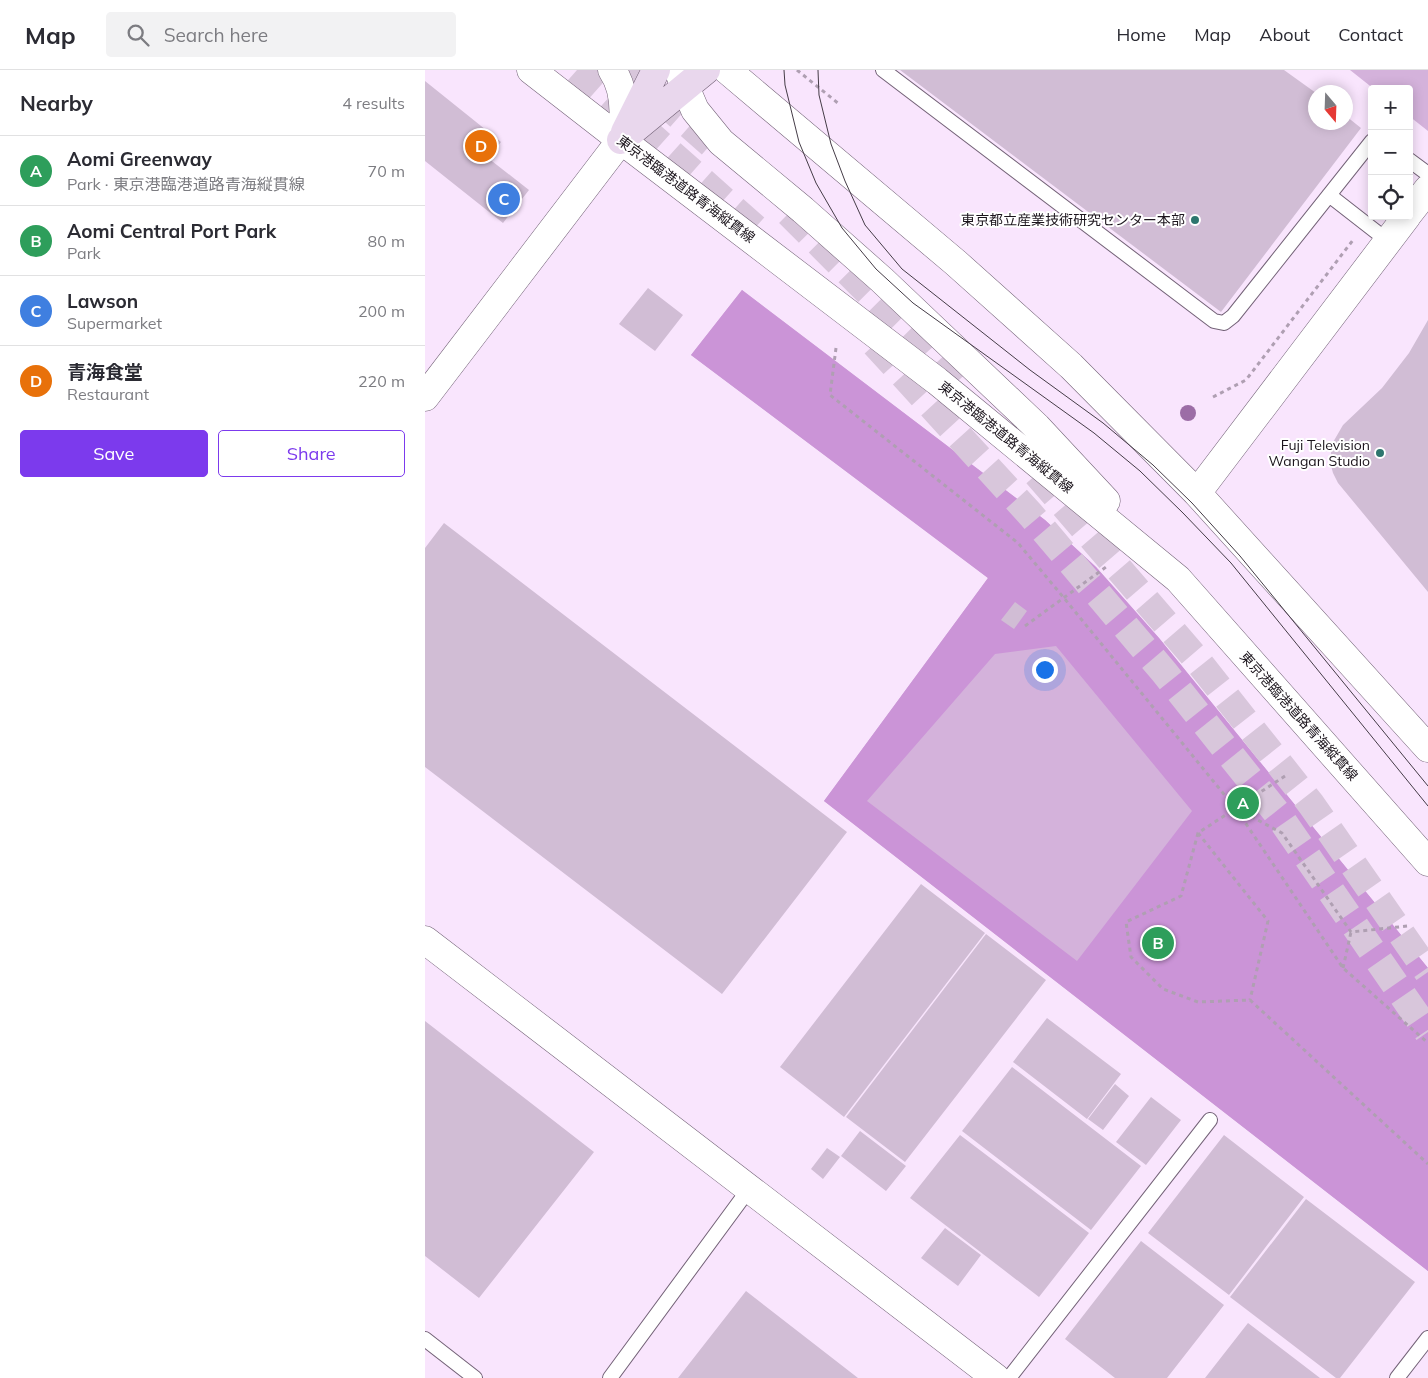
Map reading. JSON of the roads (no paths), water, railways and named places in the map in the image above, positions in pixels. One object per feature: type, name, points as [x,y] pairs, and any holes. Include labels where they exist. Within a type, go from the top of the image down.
[{"type":"main road","points":[[621,140],[656,70]]},
{"type":"main road","points":[[621,140],[681,79],[706,70]]},
{"type":"street","name":"東京港臨港道路青海縦貫線","points":[[531,70],[937,381],[1178,579],[1428,862]]},
{"type":"street","points":[[425,397],[621,140],[625,120],[623,97],[616,75],[612,70]]},
{"type":"street","points":[[727,70],[964,270],[1071,366],[1197,493],[1428,748]]},
{"type":"street","points":[[681,79],[695,110],[721,142],[803,210],[882,280],[1030,420],[1178,579]]},
{"type":"street","points":[[1413,208],[1428,189]]},
{"type":"street","points":[[1197,493],[1404,220]]},
{"type":"street","points":[[425,940],[996,1378]]},
{"type":"lane","points":[[883,70],[1214,321],[1224,323],[1233,316],[1368,146]]},
{"type":"lane","points":[[1413,163],[1428,174]]},
{"type":"lane","points":[[1329,195],[1388,241]]},
{"type":"lane","points":[[1009,1378],[1210,1120]]},
{"type":"lane","points":[[610,1378],[749,1189]]},
{"type":"lane","points":[[1397,1378],[1428,1338]]},
{"type":"lane","points":[[425,1339],[475,1378]]},
{"type":"tunnel","points":[[577,70],[764,236]]},
{"type":"tunnel","points":[[627,70],[718,150]]},
{"type":"tunnel","points":[[789,213],[917,341],[963,392]]},
{"type":"tunnel","points":[[875,344],[1031,515],[1164,672],[1277,813],[1428,1032]]},
{"type":"tunnel","points":[[1037,474],[1193,655],[1311,804],[1428,972]]},
{"type":"tram line","points":[[784,70],[785,85],[799,142],[816,183],[842,228],[876,269],[913,303],[1094,433],[1140,471],[1231,563],[1428,806]]},
{"type":"tram line","points":[[818,70],[819,95],[831,144],[845,181],[865,225],[902,269],[1030,370],[1103,423],[1153,465],[1192,503],[1240,556],[1428,786]]},
{"type":"place","name":"青海食堂","points":[[481,146]]},
{"type":"place","name":"Lawson","points":[[504,199]]},
{"type":"place","name":"東京都立産業技術研究センター本部","points":[[1195,220]]},
{"type":"place","name":"Fuji Television Wangan Studio","points":[[1380,453]]},
{"type":"place","name":"Aomi Greenway","points":[[1243,803]]},
{"type":"place","name":"Aomi Central Port Park","points":[[1158,943]]}]
